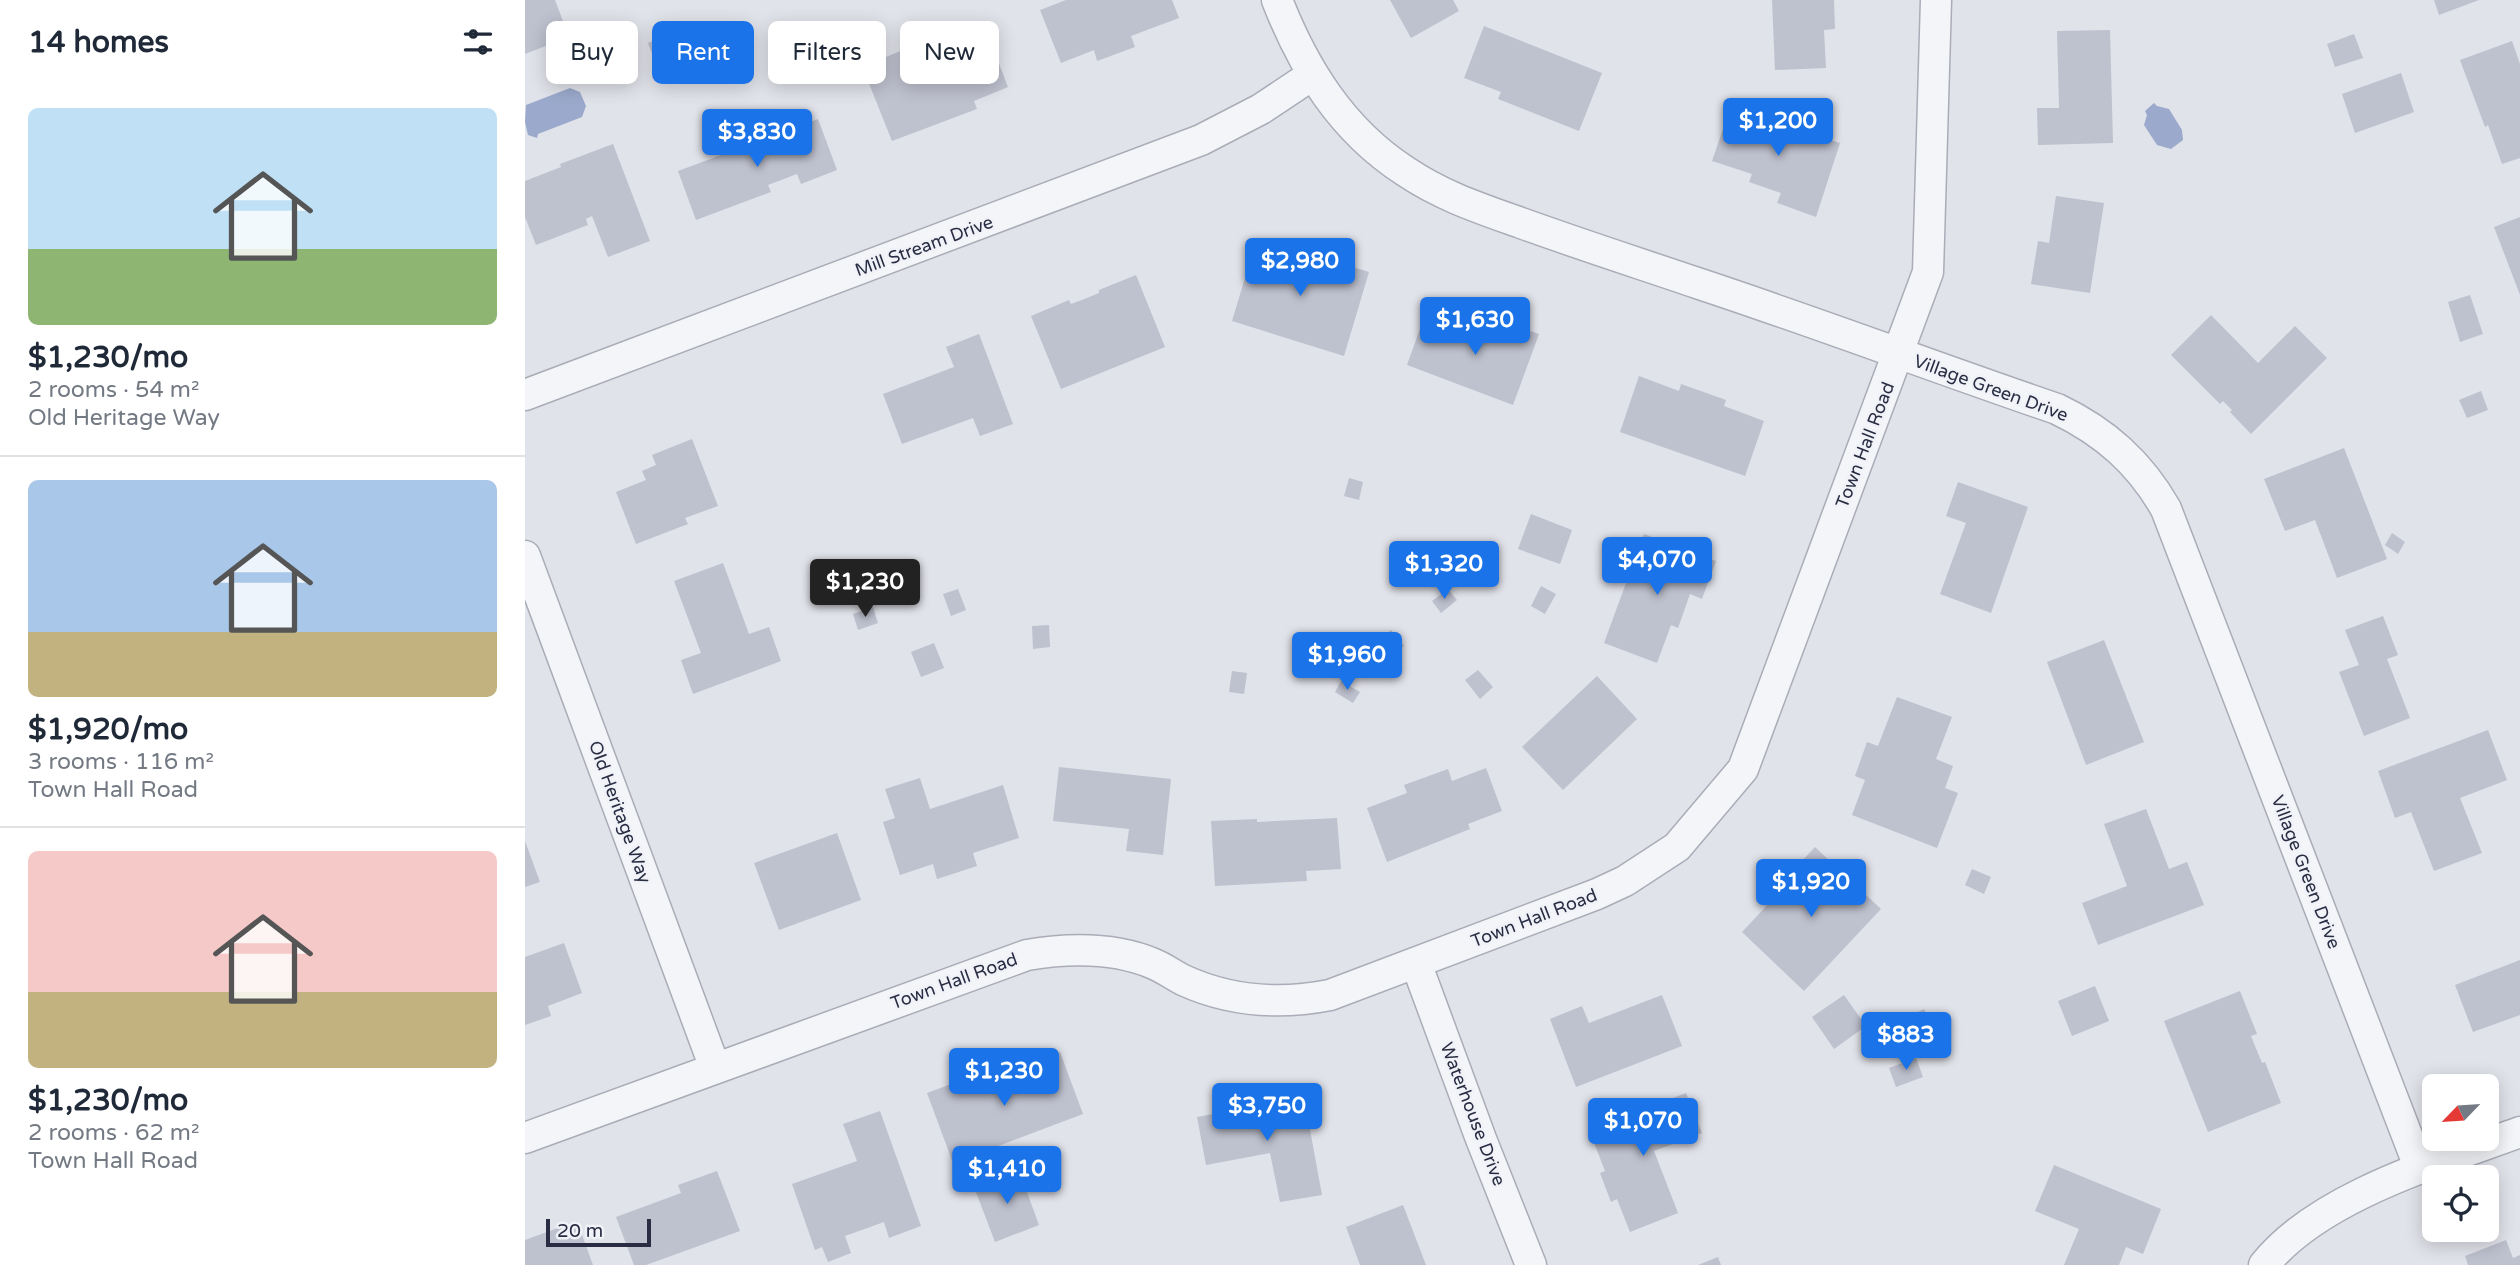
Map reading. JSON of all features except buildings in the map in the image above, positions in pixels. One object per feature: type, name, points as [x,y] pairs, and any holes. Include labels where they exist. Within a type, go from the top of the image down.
[{"type":"street","name":"Village Green Drive","points":[[1277,0],[1298,50],[1337,111],[1368,143],[1403,170],[1444,195],[2057,409],[2107,437],[2123,451],[2155,489],[2171,521],[2420,1169]]},
{"type":"street","name":"Town Hall Road","points":[[525,1138],[1020,956],[1062,949],[1105,951],[1154,964],[1211,992],[1241,999],[1300,1001],[1330,995],[1597,894],[1625,881],[1677,847],[1743,769],[1928,272],[1936,0]]},
{"type":"street","name":"Mill Stream Drive","points":[[525,395],[1201,140],[1261,109],[1312,75]]},
{"type":"street","name":"Old Heritage Way","points":[[525,556],[715,1068]]},
{"type":"street","name":"Waterhouse Drive","points":[[1416,963],[1531,1265]]},
{"type":"street","points":[[2264,1265],[2292,1236],[2322,1214],[2420,1169],[2520,1132]]},
{"type":"water","points":[[570,88],[580,92],[586,106],[582,117],[538,134],[537,138],[528,135],[525,122],[526,105]]},
{"type":"water","points":[[2154,103],[2169,109],[2182,130],[2183,140],[2171,149],[2157,145],[2144,125],[2147,115],[2145,111]]}]
